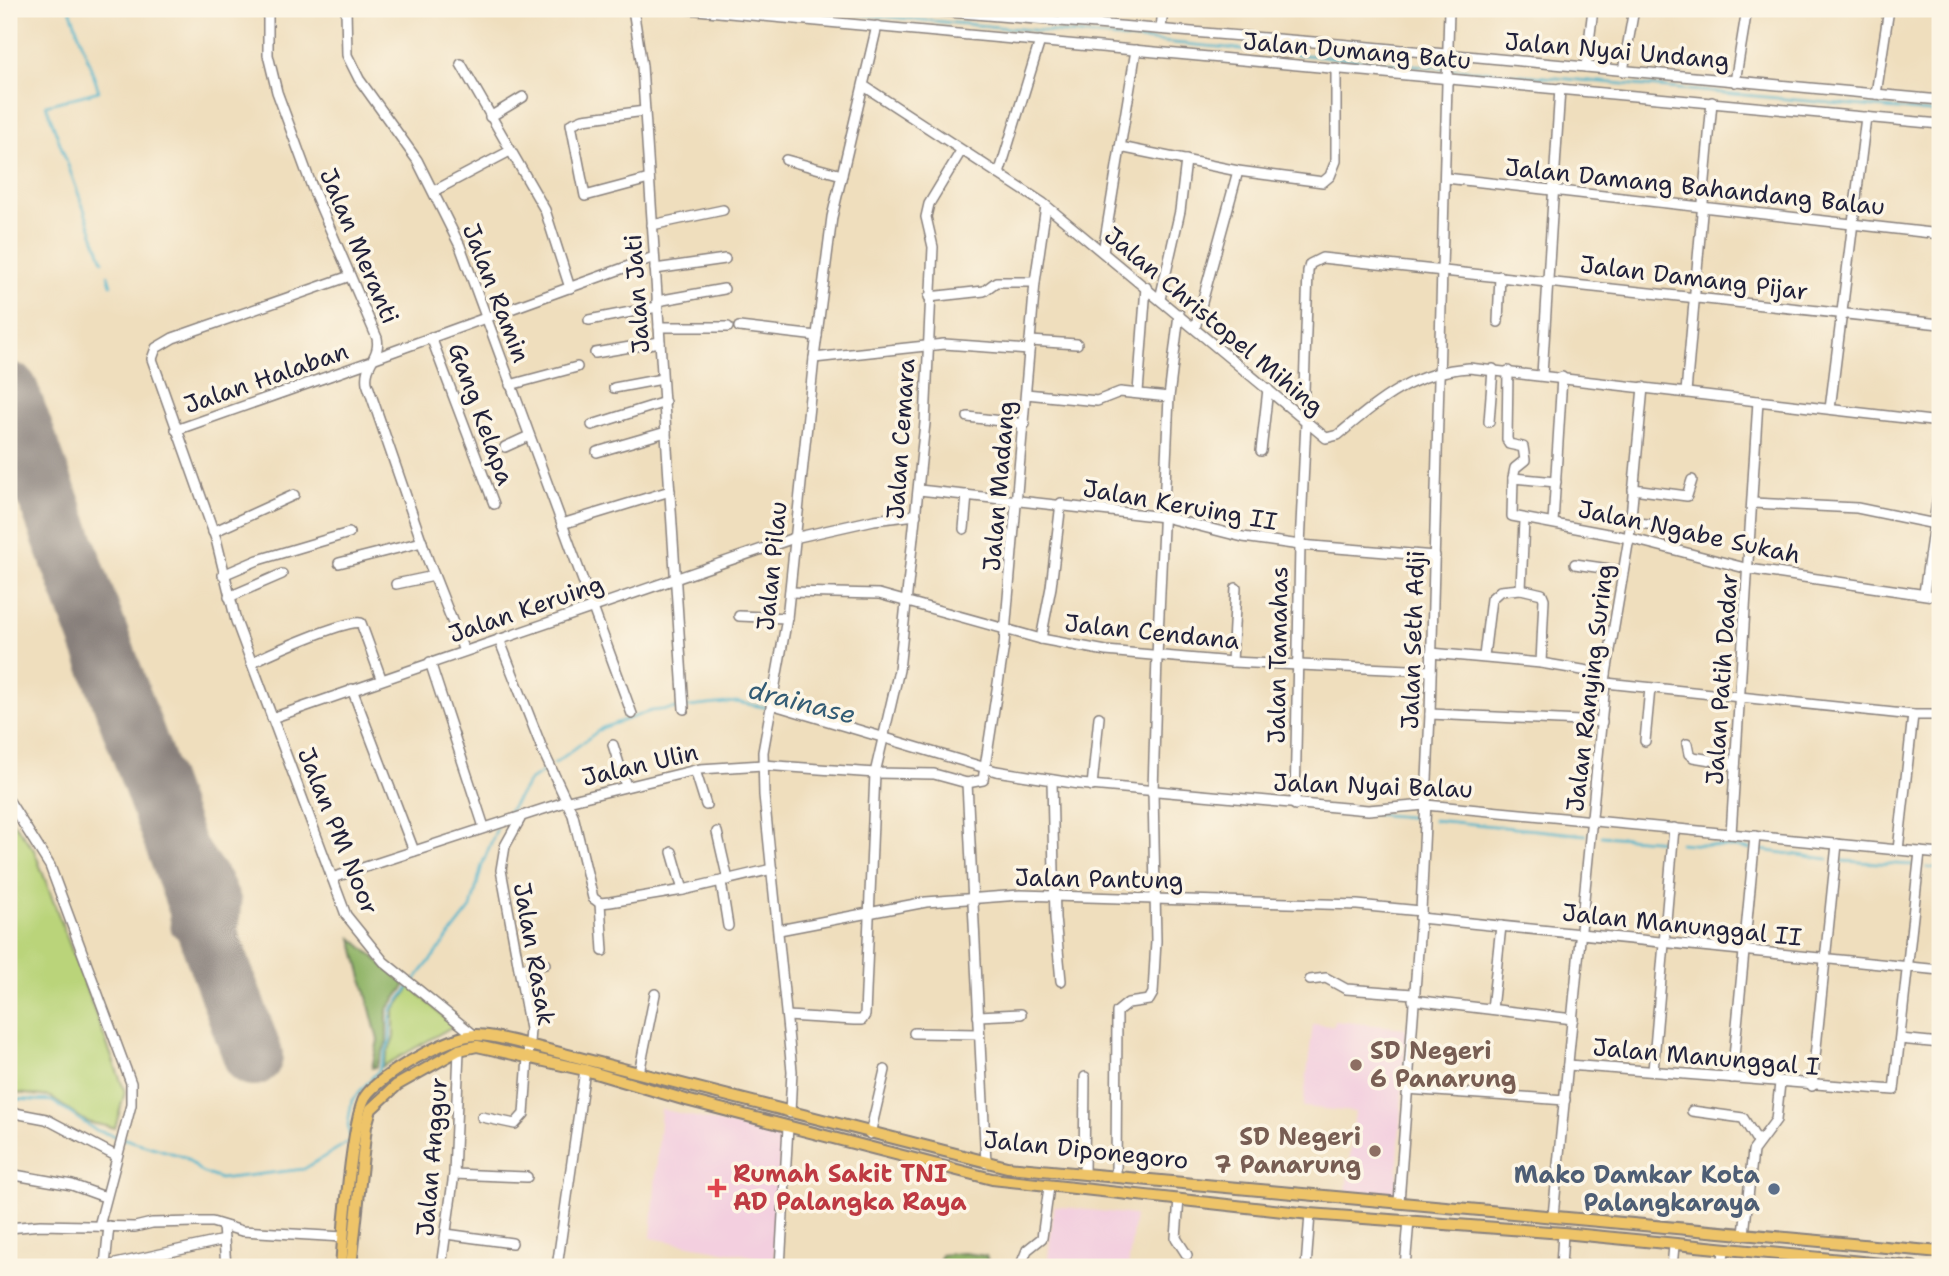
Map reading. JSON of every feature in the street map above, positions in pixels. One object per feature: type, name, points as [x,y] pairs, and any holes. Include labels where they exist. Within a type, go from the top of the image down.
[{"type":"main road","name":"Jalan Diponegoro","points":[[362,1125],[362,1104],[372,1090],[392,1074],[451,1041],[474,1035],[529,1045],[986,1163],[1940,1252]]},
{"type":"main road","name":"Jalan Diponegoro","points":[[459,1050],[477,1046],[585,1070],[973,1176],[1049,1187],[1310,1214],[1563,1233],[1724,1251],[1913,1267]]},
{"type":"main road","points":[[351,1267],[355,1182],[362,1125],[383,1096],[426,1066],[459,1050]]},
{"type":"main road","points":[[788,1127],[790,1113]]},
{"type":"main road","points":[[341,1267],[343,1237],[355,1182]]},
{"type":"main road","points":[[1203,1202],[1204,1183]]},
{"type":"main road","points":[[1246,1207],[1248,1187]]},
{"type":"main road","points":[[1829,1260],[1831,1243]]},
{"type":"street","name":"Jalan Meranti","points":[[268,9],[271,75],[312,187],[377,338],[378,353],[371,360],[367,383],[434,576],[464,650]]},
{"type":"street","name":"Jalan Ramin","points":[[346,9],[346,48],[354,70],[409,147],[434,191],[487,318],[632,713]]},
{"type":"street","name":"Jalan Jati","points":[[633,9],[645,111],[684,709]]},
{"type":"street","name":"Jalan Dumang Batu","points":[[686,9],[936,29],[1040,41],[1445,76],[1940,124]]},
{"type":"street","name":"Jalan Nyai Undang","points":[[913,9],[1940,100]]},
{"type":"street","points":[[1161,29],[1163,9]]},
{"type":"street","points":[[1446,56],[1449,9]]},
{"type":"street","points":[[1586,67],[1593,9]]},
{"type":"street","points":[[1623,71],[1634,9]]},
{"type":"street","points":[[1735,82],[1747,9]]},
{"type":"street","points":[[1876,94],[1889,9]]},
{"type":"street","points":[[936,29],[937,12]]},
{"type":"street","name":"Jalan Pilau","points":[[790,1113],[792,1071],[788,1016],[762,765],[787,618],[814,358],[832,217],[877,26]]},
{"type":"street","points":[[999,174],[1040,41]]},
{"type":"street","points":[[1103,252],[1136,50]]},
{"type":"street","name":"Jalan Seth Adji","points":[[1399,1202],[1421,915],[1430,714],[1446,178],[1446,56]]},
{"type":"street","points":[[461,64],[545,210],[570,288]]},
{"type":"street","points":[[1120,147],[1238,171],[1319,183],[1330,176],[1337,148],[1334,111],[1336,68]]},
{"type":"street","name":"Jalan Christopel Mihing","points":[[864,86],[1046,206],[1323,436],[1334,437],[1404,384],[1440,372],[1469,368],[1940,422]]},
{"type":"street","points":[[1542,375],[1560,88]]},
{"type":"street","points":[[490,117],[523,97]]},
{"type":"street","points":[[1686,393],[1712,102]]},
{"type":"street","points":[[645,111],[572,124],[585,196],[649,179]]},
{"type":"street","points":[[1830,409],[1866,117]]},
{"type":"street","points":[[434,191],[510,151]]},
{"type":"street","name":"Jalan Cemara","points":[[788,1016],[854,1020],[864,1018],[876,774],[899,670],[904,600],[925,423],[926,345],[933,247],[926,210],[961,151]]},
{"type":"street","points":[[786,160],[842,175]]},
{"type":"street","points":[[1160,299],[1180,211],[1186,160]]},
{"type":"street","points":[[1195,328],[1238,171]]},
{"type":"street","name":"Jalan Damang Bahandang Balau","points":[[1446,178],[1940,234]]},
{"type":"street","name":"Jalan Madang","points":[[985,773],[1005,628],[1025,424],[1035,282],[1046,206]]},
{"type":"street","points":[[652,225],[723,210]]},
{"type":"street","name":"Jalan Halaban","points":[[176,430],[654,257]]},
{"type":"street","name":"Jalan Damang Pijar","points":[[1313,261],[1341,258],[1940,324]]},
{"type":"street","points":[[655,269],[725,259]]},
{"type":"street","name":"Jalan Tamahas","points":[[1295,805],[1308,271],[1313,261]]},
{"type":"street","name":"Jalan PM Noor","points":[[350,276],[173,338],[156,348],[152,355],[153,366],[213,532],[229,597],[251,663],[332,878],[354,927],[384,962],[474,1035]]},
{"type":"street","points":[[1498,322],[1500,276]]},
{"type":"street","points":[[929,297],[984,291],[996,282],[1035,282]]},
{"type":"street","points":[[1138,392],[1146,287]]},
{"type":"street","points":[[590,320],[724,289]]},
{"type":"street","points":[[1115,1177],[1117,1012],[1128,1003],[1146,1002],[1153,993],[1157,899],[1153,791],[1157,657],[1169,397],[1179,314]]},
{"type":"street","points":[[659,327],[728,327]]},
{"type":"street","points":[[739,327],[817,336]]},
{"type":"street","name":"Gang Kelapa","points":[[431,337],[494,505]]},
{"type":"street","points":[[596,354],[660,342]]},
{"type":"street","points":[[814,358],[926,345],[1077,344]]},
{"type":"street","points":[[510,385],[577,368]]},
{"type":"street","points":[[1489,422],[1493,369]]},
{"type":"street","points":[[1508,371],[1507,439],[1509,444],[1523,447],[1525,460],[1515,468],[1513,478],[1512,516],[1524,520],[1521,589]]},
{"type":"street","points":[[1553,523],[1562,377]]},
{"type":"street","points":[[614,387],[662,379]]},
{"type":"street","name":"Jalan Ranying Suring","points":[[1553,1216],[1606,678],[1629,538],[1643,387]]},
{"type":"street","points":[[1261,451],[1268,389]]},
{"type":"street","points":[[1026,394],[1097,401],[1117,392],[1169,397]]},
{"type":"street","name":"Jalan Patih Dadar","points":[[1731,834],[1758,401]]},
{"type":"street","points":[[592,425],[664,402]]},
{"type":"street","points":[[968,417],[1025,424]]},
{"type":"street","points":[[597,452],[666,432]]},
{"type":"street","points":[[505,447],[530,436]]},
{"type":"street","name":"Jalan Ngabe Sukah","points":[[1513,478],[1556,482]]},
{"type":"street","points":[[1633,489],[1688,496],[1692,480]]},
{"type":"street","points":[[1924,593],[1940,481]]},
{"type":"street","name":"Jalan Keruing II","points":[[919,490],[1061,503],[1164,517],[1242,537],[1300,545],[1435,556]]},
{"type":"street","points":[[562,524],[670,491]]},
{"type":"street","points":[[213,532],[294,495]]},
{"type":"street","points":[[964,529],[967,495]]},
{"type":"street","points":[[1041,639],[1051,587],[1061,503]]},
{"type":"street","points":[[1753,503],[1845,507],[1934,524]]},
{"type":"street","name":"Jalan Keruing","points":[[272,718],[381,678],[794,538],[874,520],[916,515]]},
{"type":"street","name":"Jalan Ngabe Sukah","points":[[1524,520],[1629,538],[1749,569],[1940,597]]},
{"type":"street","points":[[1629,522],[1656,526]]},
{"type":"street","points":[[223,575],[258,560],[349,533]]},
{"type":"street","points":[[339,563],[422,542]]},
{"type":"street","points":[[1575,564],[1623,571]]},
{"type":"street","points":[[229,597],[282,574]]},
{"type":"street","points":[[396,584],[434,576]]},
{"type":"street","points":[[1232,662],[1236,588]]},
{"type":"street","points":[[1484,656],[1491,599],[1500,591],[1521,589],[1542,594],[1545,599],[1541,663]]},
{"type":"street","name":"Jalan Cendana","points":[[790,592],[849,591],[904,600],[1041,639],[1106,651],[1232,662],[1431,671]]},
{"type":"street","points":[[739,616],[787,618]]},
{"type":"street","points":[[251,663],[341,625],[357,622],[361,623],[381,678]]},
{"type":"street","points":[[499,639],[543,751],[568,801],[589,890],[600,903],[603,951]]},
{"type":"street","points":[[1431,653],[1541,663],[1650,688],[1913,715],[1940,715]]},
{"type":"street","points":[[430,662],[484,827]]},
{"type":"street","points":[[1645,741],[1650,688]]},
{"type":"street","points":[[352,689],[414,851]]},
{"type":"street","name":"Jalan Nyai Balau","points":[[771,705],[882,744],[985,773],[1295,805],[1426,811],[1673,834],[1731,834],[1755,842],[1836,851],[1898,850],[1919,858],[1940,854]]},
{"type":"street","points":[[1430,714],[1602,722]]},
{"type":"street","points":[[1898,850],[1913,715]]},
{"type":"street","points":[[1092,786],[1099,717]]},
{"type":"street","points":[[1687,744],[1689,754],[1693,757],[1735,764]]},
{"type":"street","points":[[612,745],[626,786]]},
{"type":"street","name":"Jalan Ulin","points":[[332,878],[484,827],[520,819],[568,801],[695,770],[762,765],[876,774],[934,774],[967,783]]},
{"type":"street","points":[[695,770],[706,805]]},
{"type":"street","points":[[985,773],[967,783],[986,1163]]},
{"type":"street","points":[[1052,780],[1054,897],[1061,981]]},
{"type":"street","points":[[9,801],[50,866],[116,1039],[132,1094],[105,1197],[103,1266],[224,1240]]},
{"type":"street","name":"Jalan Rasak","points":[[482,1117],[515,1124],[521,1120],[529,1045],[526,1000],[501,870],[505,846],[520,819]]},
{"type":"street","points":[[717,832],[728,926]]},
{"type":"street","points":[[1653,1071],[1673,834]]},
{"type":"street","points":[[1732,1078],[1755,842]]},
{"type":"street","points":[[1812,1086],[1836,851]]},
{"type":"street","points":[[672,852],[682,890]]},
{"type":"street","points":[[1919,858],[1900,1039],[1940,1043]]},
{"type":"street","points":[[600,903],[682,890],[772,869]]},
{"type":"street","name":"Jalan Pantung","points":[[779,930],[926,902],[972,897],[1357,905],[1421,915]]},
{"type":"street","name":"Jalan Manunggal II","points":[[1421,915],[1745,953],[1940,970]]},
{"type":"street","points":[[1492,1009],[1501,926]]},
{"type":"street","points":[[520,968],[545,964]]},
{"type":"street","points":[[1310,980],[1326,978],[1346,989],[1573,1019]]},
{"type":"street","points":[[639,1073],[655,994]]},
{"type":"street","points":[[978,1016],[1021,1014]]},
{"type":"street","points":[[914,1033],[979,1034]]},
{"type":"street","name":"Jalan Manunggal I","points":[[1568,1065],[1812,1086],[1894,1090],[1900,1039]]},
{"type":"street","name":"Jalan Anggur","points":[[441,1267],[454,1174],[459,1050]]},
{"type":"street","points":[[557,1267],[585,1070]]},
{"type":"street","points":[[870,1134],[885,1070]]},
{"type":"street","points":[[1084,1174],[1085,1077]]},
{"type":"street","points":[[1744,1234],[1753,1151],[1776,1120],[1780,1083]]},
{"type":"street","points":[[1406,1089],[1565,1100]]},
{"type":"street","points":[[1692,1111],[1743,1118],[1758,1142]]},
{"type":"street","points":[[9,1112],[46,1119],[116,1156]]},
{"type":"street","points":[[779,1267],[788,1127]]},
{"type":"street","points":[[9,1174],[72,1185],[105,1197]]},
{"type":"street","points":[[454,1174],[527,1177]]},
{"type":"street","points":[[1020,1267],[1027,1250],[1042,1238],[1049,1187]]},
{"type":"street","points":[[1179,1199],[1176,1238],[1187,1255]]},
{"type":"street","points":[[1306,1267],[1310,1214]]},
{"type":"street","points":[[1405,1267],[1409,1220]]},
{"type":"street","points":[[9,1228],[196,1222],[251,1232],[343,1237]]},
{"type":"street","points":[[223,1226],[226,1267]]},
{"type":"street","points":[[1560,1267],[1563,1233]]},
{"type":"street","points":[[446,1234],[512,1242]]},
{"type":"street","points":[[1672,1267],[1674,1246]]},
{"type":"street","points":[[1722,1267],[1724,1251]]},
{"type":"shaded area","name":"SD Negeri 6 Panarung","points":[[1335,1021],[1406,1028],[1396,1195],[1346,1191],[1355,1112],[1303,1107],[1313,1024],[1334,1026]]},
{"type":"shaded area","name":"Rumah Sakit TNI AD Palangka Raya","points":[[661,1109],[781,1137],[774,1260],[651,1238]]},
{"type":"shaded area","points":[[1054,1206],[1135,1215],[1128,1267],[1047,1267]]},
{"type":"green space","points":[[9,816],[34,850],[125,1092],[115,1128],[87,1122],[50,1097],[9,1092]]},
{"type":"green space","points":[[352,938],[406,985],[387,1010],[387,1042],[376,1067],[372,1068],[378,1040]]},
{"type":"green space","points":[[411,986],[453,1026],[382,1067],[394,1037],[394,1011]]},
{"type":"green space","points":[[963,1253],[986,1256],[990,1267],[939,1267],[941,1255]]},
{"type":"waterway","points":[[70,9],[99,91],[46,105],[103,261]]},
{"type":"waterway","points":[[802,9],[1940,113]]},
{"type":"waterway","points":[[108,275],[111,285]]},
{"type":"waterway","name":"drainase","points":[[554,764],[602,728],[651,711],[736,702],[769,708]]},
{"type":"waterway","name":"drainase","points":[[505,817],[529,781],[548,768]]},
{"type":"waterway","name":"drainase","points":[[1024,780],[1049,784]]},
{"type":"waterway","name":"drainase","points":[[1372,814],[1421,818]]},
{"type":"waterway","points":[[1433,820],[1586,835]]},
{"type":"waterway","name":"drainase","points":[[9,1099],[52,1101],[95,1130],[185,1157],[201,1172],[220,1179],[304,1169],[350,1141],[348,1124],[352,1100],[379,1070],[390,1041],[391,1011],[471,908],[482,865],[497,828]]},
{"type":"waterway","points":[[1602,836],[1666,841]]},
{"type":"waterway","points":[[1680,843],[1751,849]]},
{"type":"waterway","points":[[1761,850],[1828,859]]},
{"type":"waterway","points":[[1842,861],[1914,865]]},
{"type":"waterway","points":[[1927,867],[1940,868]]},
{"type":"taxiway","points":[[154,787],[220,879],[230,901],[228,923],[216,933],[196,938],[182,927],[180,908],[192,890]]},
{"type":"runway","points":[[9,392],[253,1056]]},
{"type":"place","name":"SD Negeri 6 Panarung","points":[[1356,1065]]},
{"type":"place","name":"SD Negeri 7 Panarung","points":[[1375,1151]]},
{"type":"place","name":"Rumah Sakit TNI AD Palangka Raya","points":[[717,1188]]},
{"type":"place","name":"Mako Damkar Kota Palangkaraya","points":[[1774,1189]]}]
